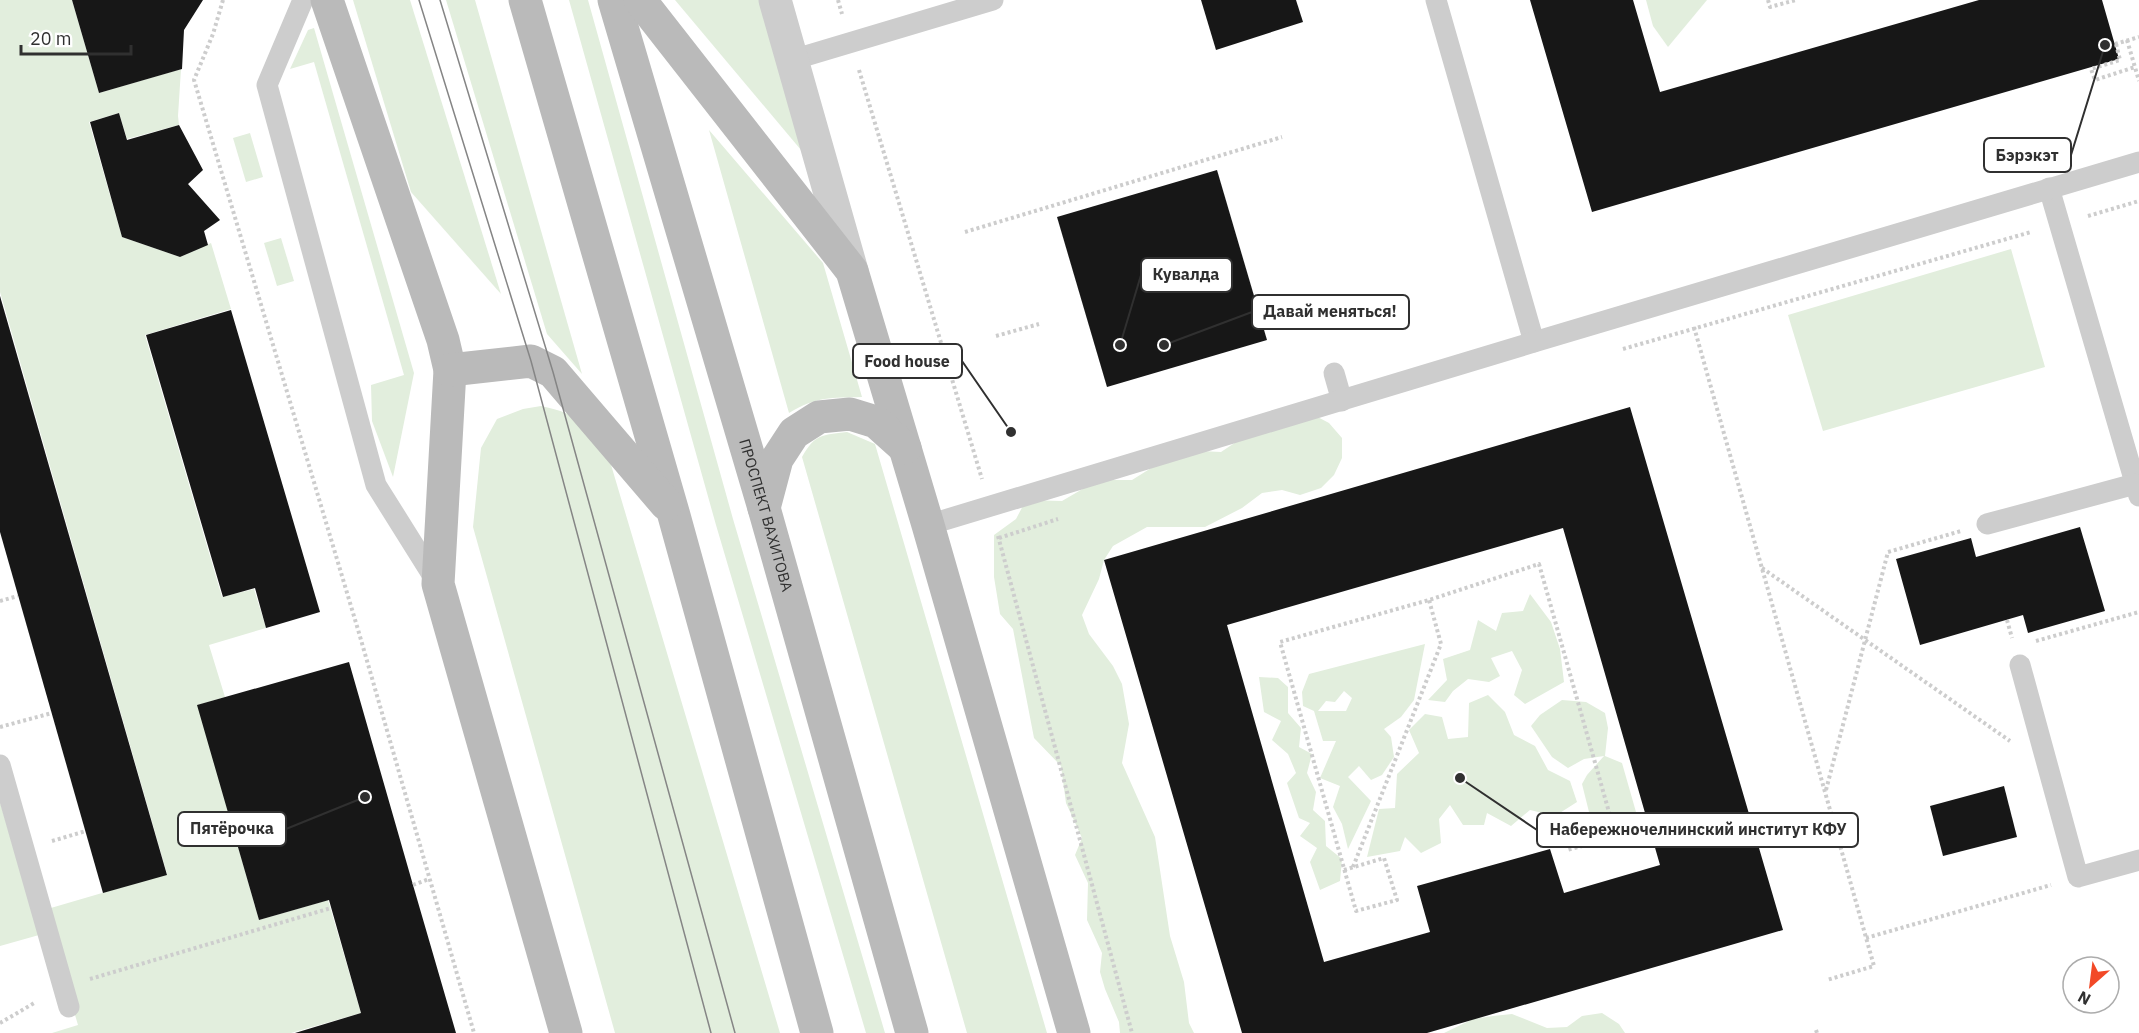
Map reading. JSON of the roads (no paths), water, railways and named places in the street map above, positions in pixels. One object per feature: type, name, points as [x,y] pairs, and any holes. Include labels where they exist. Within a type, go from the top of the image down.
[{"type":"main road","points":[[327,0],[443,340],[450,370],[438,584],[566,1033]]},
{"type":"main road","points":[[525,0],[673,512],[818,1033]]},
{"type":"main road","name":"ПРОСПЕКТ ВАХИТОВА","points":[[614,0],[764,508],[912,1033]]},
{"type":"main road","points":[[640,0],[852,271],[928,525],[1074,1033]]},
{"type":"main road","points":[[450,370],[531,361],[553,372],[673,512]]},
{"type":"main road","points":[[764,508],[777,459],[794,433],[819,417],[850,414],[876,422],[905,448]]},
{"type":"street","points":[[775,0],[852,271]]},
{"type":"lane","points":[[303,0],[267,85],[376,485],[438,584]]},
{"type":"lane","points":[[792,60],[993,0]]},
{"type":"lane","points":[[1436,0],[1534,342]]},
{"type":"lane","points":[[928,525],[2139,162]]},
{"type":"lane","points":[[1987,524],[2137,490],[2049,188]]},
{"type":"lane","points":[[1334,374],[1342,401]]},
{"type":"lane","points":[[2020,665],[2078,877],[2139,860]]},
{"type":"lane","points":[[0,765],[69,1007]]},
{"type":"tram line","points":[[419,0],[531,361],[711,1033]]},
{"type":"tram line","points":[[440,0],[553,372],[735,1033]]},
{"type":"place","name":"Бэрэкэт","points":[[2105,45]]},
{"type":"place","name":"Кувалда","points":[[1120,345]]},
{"type":"place","name":"Давай меняться!","points":[[1164,345]]},
{"type":"place","name":"Food house","points":[[1011,432]]},
{"type":"place","name":"Набережночелнинский институт КФУ","points":[[1460,778]]},
{"type":"place","name":"Пятёрочка","points":[[365,797]]}]
